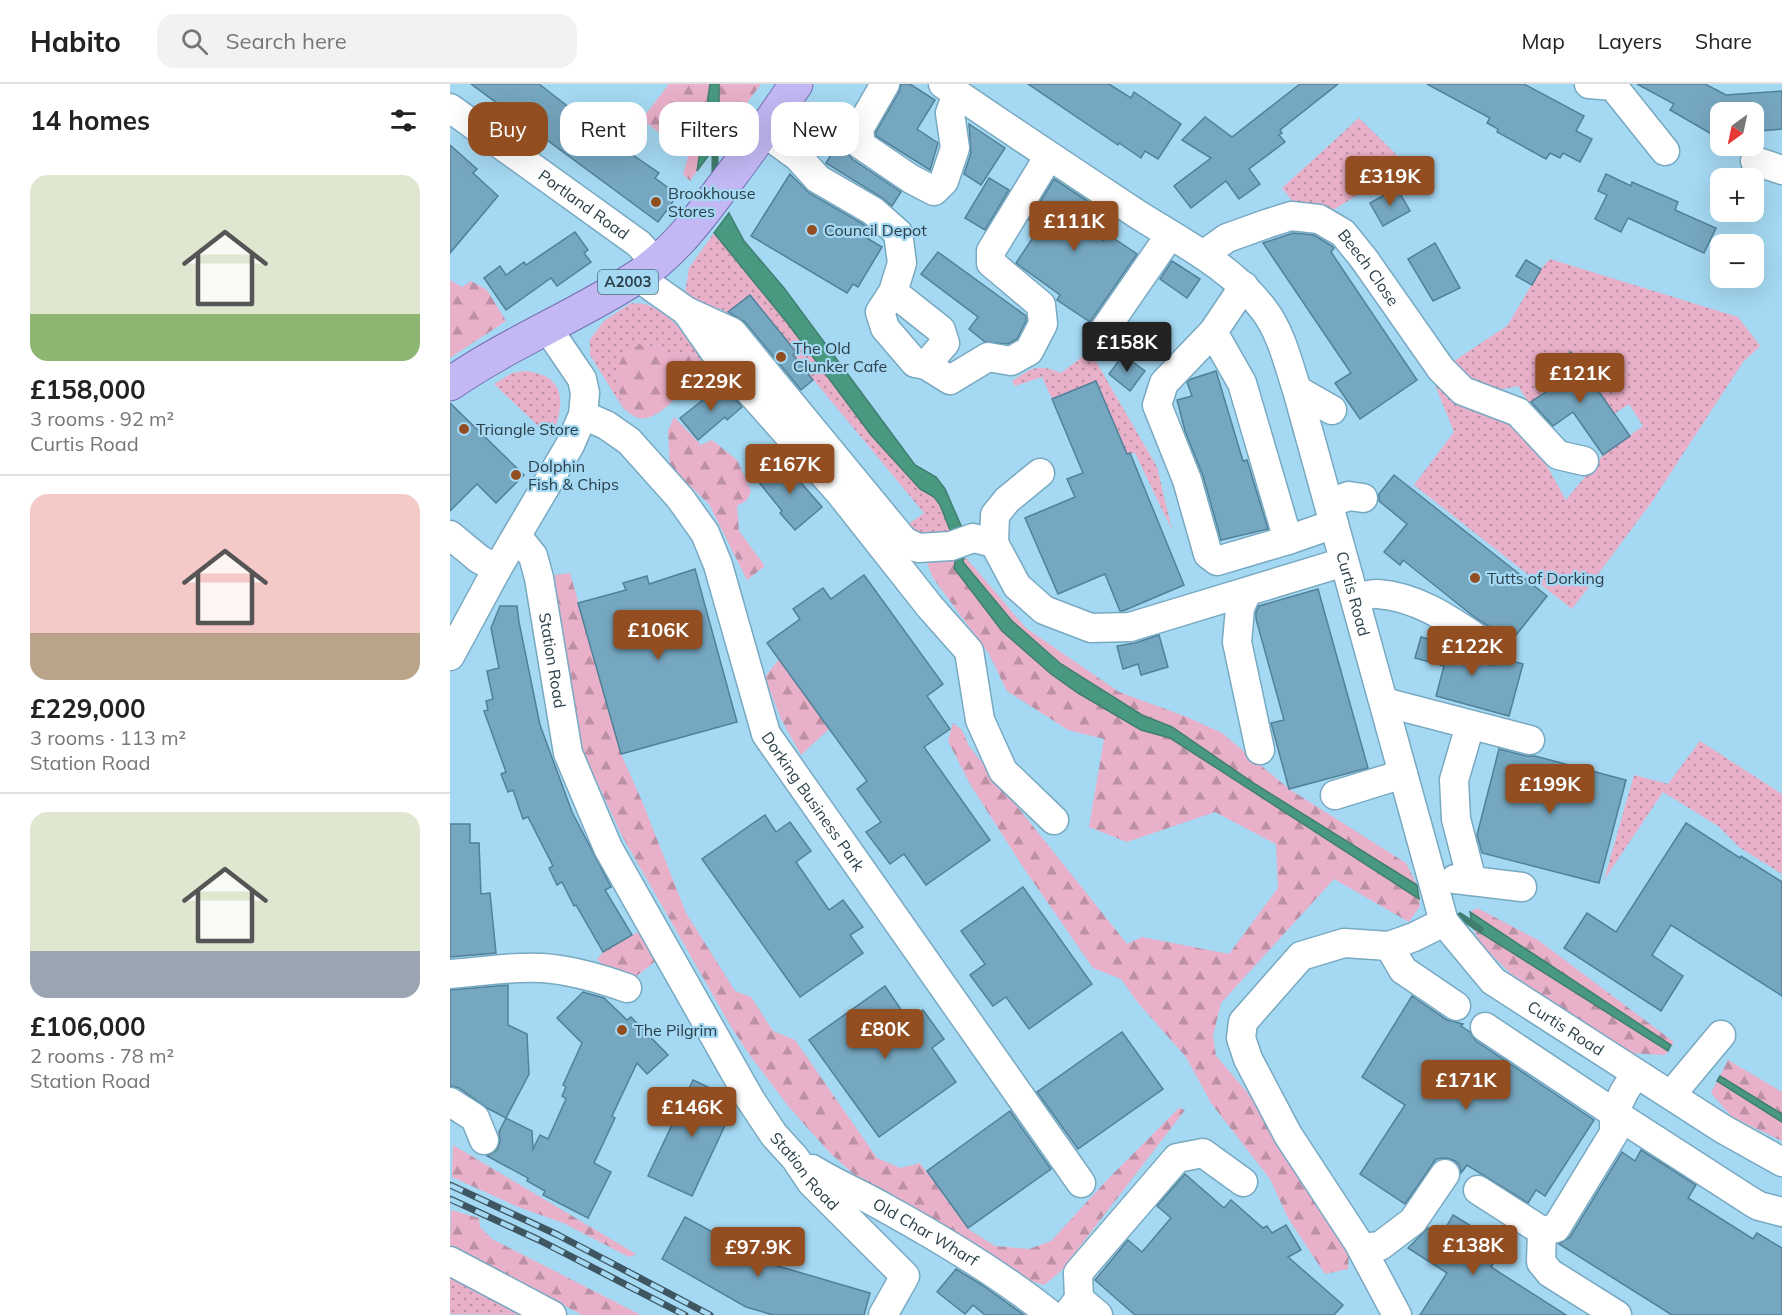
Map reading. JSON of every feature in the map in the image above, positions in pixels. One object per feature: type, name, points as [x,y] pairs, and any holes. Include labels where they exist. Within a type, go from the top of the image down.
[{"type":"main road","name":"A2003","points":[[450,384],[479,365],[548,329],[647,270],[697,220],[764,132],[796,84]]},
{"type":"street","points":[[885,84],[859,129],[861,145],[934,191],[944,181],[955,148],[950,113],[950,89]]},
{"type":"street","points":[[1605,85],[1665,151]]},
{"type":"street","name":"Curtis Road","points":[[950,89],[1203,255],[1244,286],[1266,311],[1282,345],[1297,390],[1444,922],[1493,981],[1724,1129],[1782,1162]]},
{"type":"street","name":"Portland Road","points":[[450,108],[639,244],[647,270],[686,311]]},
{"type":"street","points":[[764,132],[798,157],[818,179],[873,212],[898,233],[902,262],[893,292],[880,312],[885,328],[915,363],[926,365],[950,380],[988,357],[1011,361],[1029,351],[1043,324],[1041,305],[991,263],[991,251],[1049,156]]},
{"type":"street","points":[[1755,161],[1782,170]]},
{"type":"street","name":"Beech Close","points":[[1203,255],[1227,238],[1274,221],[1291,216],[1319,219],[1343,233],[1364,259],[1441,369],[1462,391],[1518,412],[1558,455],[1584,461]]},
{"type":"street","points":[[1103,332],[1170,235]]},
{"type":"street","points":[[1244,286],[1213,332],[1164,383],[1157,405],[1187,480],[1208,554],[1217,561],[1288,540],[1331,513],[1349,496],[1363,498]]},
{"type":"street","points":[[893,292],[941,330],[945,343],[926,365]]},
{"type":"street","points":[[686,311],[732,332],[904,541],[918,548],[973,543],[1007,500],[1040,473]]},
{"type":"street","points":[[686,311],[714,351],[840,493],[930,607],[969,651],[980,720],[1002,771],[1054,820]]},
{"type":"street","points":[[450,656],[497,569],[570,445],[583,415],[585,393],[582,379],[548,329]]},
{"type":"street","points":[[1213,332],[1242,383],[1288,540]]},
{"type":"street","points":[[1297,390],[1332,410]]},
{"type":"street","name":"Dorking Business Park","points":[[583,415],[606,424],[629,441],[680,498],[705,533],[718,565],[766,734],[1081,1183]]},
{"type":"street","points":[[450,535],[479,559],[497,569]]},
{"type":"street","name":"Station Road","points":[[517,536],[533,556],[539,578],[568,753],[608,848],[750,1099],[774,1135],[795,1158],[811,1182],[905,1276],[883,1315]]},
{"type":"street","points":[[973,543],[1044,610],[1091,628],[1130,627],[1344,562]]},
{"type":"street","points":[[1246,592],[1240,608],[1237,642],[1260,750]]},
{"type":"street","points":[[1355,599],[1377,593],[1406,600],[1437,612],[1493,649]]},
{"type":"street","points":[[1384,702],[1530,740]]},
{"type":"street","points":[[1466,739],[1454,780],[1456,819],[1472,881]]},
{"type":"street","points":[[1335,795],[1403,774]]},
{"type":"street","points":[[1433,884],[1456,879],[1522,887]]},
{"type":"street","points":[[1397,1315],[1362,1248],[1288,1135],[1248,1059],[1241,1038],[1243,1022],[1301,956],[1344,943],[1389,946],[1444,922]]},
{"type":"street","points":[[1389,946],[1403,970],[1456,1006]]},
{"type":"street","points":[[450,974],[539,968],[563,970],[599,978],[627,988]]},
{"type":"street","points":[[1485,1027],[1752,1202],[1782,1212]]},
{"type":"street","points":[[1671,1095],[1721,1035]]},
{"type":"street","points":[[1478,1190],[1542,1231],[1556,1228],[1614,1133],[1614,1113],[1636,1073]]},
{"type":"street","points":[[450,1102],[475,1118],[484,1140]]},
{"type":"street","points":[[1081,1310],[1078,1273],[1177,1158],[1203,1154],[1243,1182]]},
{"type":"street","name":"Old Char Wharf","points":[[795,1158],[837,1184],[882,1206],[967,1255],[1051,1315]]},
{"type":"street","points":[[1362,1248],[1380,1246],[1413,1221],[1445,1174]]},
{"type":"street","points":[[1542,1231],[1541,1262],[1550,1273],[1617,1315]]},
{"type":"street","points":[[450,1261],[552,1315]]},
{"type":"green space","points":[[669,84],[710,84],[707,102],[659,102],[659,133],[647,123],[647,113]]},
{"type":"green space","points":[[719,84],[761,84],[748,102],[719,102]]},
{"type":"green space","points":[[1359,118],[1407,165],[1333,210],[1307,203],[1295,204],[1282,188]]},
{"type":"green space","points":[[688,156],[699,156],[697,171],[690,181],[683,174]]},
{"type":"green space","points":[[714,233],[789,325],[871,435],[920,489],[934,497],[940,505],[952,535],[934,539],[906,526],[924,513],[793,355],[796,352],[751,295],[727,313],[691,301],[685,293],[689,268]]},
{"type":"green space","points":[[1550,259],[1738,317],[1760,346],[1743,362],[1651,503],[1572,609],[1414,485],[1454,432],[1431,375],[1526,429],[1566,500],[1603,455],[1643,426],[1629,404],[1614,414],[1571,352],[1546,370],[1556,385],[1529,403],[1518,386],[1496,389],[1481,386],[1451,363],[1507,326],[1541,269]]},
{"type":"green space","points":[[450,280],[462,287],[471,281],[487,290],[506,321],[450,358]]},
{"type":"green space","points":[[631,303],[645,304],[672,320],[695,345],[706,362],[689,353],[676,356],[647,344],[615,373],[623,408],[590,355],[590,339],[604,321]]},
{"type":"green space","points":[[647,344],[676,356],[689,353],[706,362],[686,388],[666,407],[657,414],[639,418],[623,408],[615,373],[627,348]]},
{"type":"green space","points":[[1090,351],[1157,467],[1172,530],[1135,453],[1127,454],[1096,381],[1052,399],[1042,377],[1015,386],[1012,381],[1035,368],[1046,368],[1061,373]]},
{"type":"green space","points":[[525,371],[539,374],[556,386],[559,394],[559,415],[551,438],[494,384],[512,373]]},
{"type":"green space","points":[[674,417],[701,445],[712,440],[737,460],[751,491],[747,500],[737,506],[739,531],[765,566],[747,580],[709,504],[670,467],[668,431]]},
{"type":"green space","points":[[950,553],[967,559],[1026,628],[1119,692],[1187,717],[1222,733],[1289,789],[1406,863],[1417,885],[1420,906],[1409,922],[1334,879],[1221,1003],[1213,1036],[1216,1056],[1247,1092],[1349,1253],[1348,1269],[1325,1274],[1288,1218],[1270,1179],[1211,1103],[1186,1057],[1139,1004],[1121,979],[1093,968],[1023,867],[970,784],[948,741],[953,723],[962,730],[969,746],[1127,944],[1142,937],[1229,954],[1278,888],[1276,844],[1215,812],[1127,842],[1089,827],[1104,739],[1068,730],[1007,691],[989,654],[933,578],[925,558]]},
{"type":"green space","points":[[570,573],[621,754],[686,913],[735,991],[751,997],[773,1031],[795,1040],[877,1158],[900,1168],[920,1163],[968,1229],[995,1246],[1029,1249],[1051,1241],[1108,1179],[1179,1108],[1185,1110],[1061,1271],[1044,1285],[1011,1275],[936,1223],[858,1178],[830,1153],[789,1107],[733,1030],[621,834],[581,747],[556,597],[555,575]]},
{"type":"green space","points":[[779,659],[829,729],[801,755],[781,719],[765,677]]},
{"type":"green space","points":[[1700,741],[1782,794],[1782,874],[1739,847],[1718,826],[1663,792],[1604,880],[1634,775],[1668,784]]},
{"type":"green space","points":[[1477,908],[1538,940],[1674,1042],[1665,1055],[1629,1053],[1510,973],[1480,943],[1473,928],[1470,912]]},
{"type":"green space","points":[[645,930],[657,960],[630,981],[610,973],[597,959],[607,949]]},
{"type":"green space","points":[[1728,1060],[1782,1092],[1782,1141],[1732,1117],[1711,1093]]},
{"type":"green space","points":[[453,1145],[636,1254],[629,1257],[563,1223],[516,1206],[452,1177]]},
{"type":"green space","points":[[451,1210],[479,1218],[480,1227],[492,1239],[641,1315],[582,1315],[560,1303],[462,1261],[450,1250]]},
{"type":"green space","points":[[450,1278],[467,1284],[520,1315],[450,1314]]},
{"type":"shaded area","points":[[710,84],[719,84],[719,102],[707,102]]},
{"type":"shaded area","points":[[699,156],[708,156],[697,171]]},
{"type":"shaded area","points":[[729,213],[744,241],[784,288],[915,465],[936,477],[945,489],[963,530],[952,535],[940,505],[934,497],[920,489],[871,435],[789,325],[714,233]]},
{"type":"shaded area","points":[[967,538],[963,562],[1012,621],[1061,664],[1142,715],[1172,727],[1255,784],[1417,885],[1419,899],[1170,738],[1141,730],[1078,693],[1051,674],[1002,631],[954,568],[958,543]]},
{"type":"shaded area","points":[[1470,912],[1671,1045],[1668,1051],[1473,928]]},
{"type":"shaded area","points":[[1720,1076],[1782,1114],[1782,1122],[1717,1081]]},
{"type":"building","points":[[471,84],[539,84],[562,102],[560,102],[560,150],[548,141],[548,102],[495,102]]},
{"type":"building","points":[[901,84],[910,84],[935,100],[917,129],[938,143],[930,170],[876,136]]},
{"type":"building","points":[[1028,84],[1109,84],[1131,98],[1134,92],[1181,124],[1158,159],[1145,151],[1141,158]]},
{"type":"building","points":[[1300,84],[1338,84],[1280,130],[1282,133],[1279,135],[1285,142],[1249,169],[1260,184],[1239,199],[1226,181],[1191,208],[1174,186],[1211,158],[1182,140],[1205,117],[1232,137]]},
{"type":"building","points":[[1427,84],[1524,84],[1584,116],[1576,131],[1592,139],[1580,162],[1563,153],[1560,158],[1550,153],[1546,159],[1497,132],[1498,129],[1487,123],[1490,118]]},
{"type":"building","points":[[1637,84],[1705,84],[1726,95],[1782,91],[1782,129],[1764,131],[1764,102],[1710,102],[1710,133],[1670,110],[1674,104]]},
{"type":"building","points":[[969,124],[1005,148],[981,185],[964,174],[971,153]]},
{"type":"building","points":[[450,145],[477,169],[473,173],[498,196],[450,253]]},
{"type":"building","points":[[569,156],[634,156],[659,173],[655,178],[678,195],[658,222]]},
{"type":"building","points":[[830,156],[850,156],[901,192],[892,206],[826,163]]},
{"type":"building","name":"Council Depot","points":[[790,174],[809,193],[863,224],[870,230],[865,237],[882,247],[858,287],[853,284],[847,293],[751,236]]},
{"type":"building","points":[[1606,174],[1631,186],[1632,182],[1678,202],[1675,210],[1716,228],[1713,234],[1710,234],[1710,240],[1704,253],[1628,218],[1621,232],[1595,219],[1607,195],[1598,191]]},
{"type":"building","points":[[989,178],[1009,190],[985,230],[965,218]]},
{"type":"building","points":[[1054,179],[1101,210],[1091,224],[1107,234],[1102,241],[1110,236],[1137,254],[1090,322],[1057,300],[1060,295],[1016,263],[1040,227],[1029,220]]},
{"type":"building","points":[[1397,188],[1410,211],[1383,226],[1370,203]]},
{"type":"building","points":[[575,232],[588,250],[584,253],[591,262],[557,286],[551,278],[506,310],[484,278],[500,266],[506,275],[524,262],[526,265]]},
{"type":"building","points":[[1293,233],[1314,235],[1334,248],[1331,252],[1417,380],[1360,419],[1335,383],[1351,373],[1263,243]]},
{"type":"building","points":[[1435,243],[1460,288],[1433,301],[1408,259]]},
{"type":"building","points":[[938,252],[1026,316],[1026,321],[1017,339],[1008,344],[985,342],[969,329],[978,317],[921,274]]},
{"type":"building","points":[[1526,260],[1541,269],[1532,285],[1516,276]]},
{"type":"building","points":[[1172,261],[1200,279],[1187,298],[1160,279]]},
{"type":"building","points":[[750,295],[796,352],[793,355],[813,380],[801,390],[745,322],[728,312]]},
{"type":"building","points":[[1571,352],[1630,436],[1603,455],[1573,412],[1553,426],[1531,402],[1556,385],[1546,370]]},
{"type":"building","points":[[1123,355],[1145,371],[1130,391],[1109,374]]},
{"type":"building","points":[[1216,371],[1243,461],[1247,460],[1268,529],[1221,540],[1203,476],[1185,431],[1177,400],[1192,396],[1187,382],[1191,379]]},
{"type":"building","points":[[1096,381],[1127,454],[1130,453],[1184,585],[1123,611],[1120,611],[1105,574],[1058,594],[1025,518],[1075,497],[1067,479],[1083,473],[1052,399]]},
{"type":"building","points":[[722,385],[742,407],[727,420],[725,417],[698,440],[680,418]]},
{"type":"building","points":[[450,403],[524,475],[496,503],[477,484],[450,511]]},
{"type":"building","points":[[782,461],[822,507],[795,530],[758,481]]},
{"type":"building","name":"Tutts of Dorking","points":[[1394,475],[1547,596],[1509,644],[1502,635],[1473,616],[1403,560],[1400,565],[1384,552],[1407,524],[1379,501],[1379,494]]},
{"type":"building","points":[[695,569],[737,722],[621,754],[578,603],[626,590],[623,583],[647,576],[649,584]]},
{"type":"building","points":[[864,575],[943,684],[927,696],[950,729],[924,747],[990,840],[926,885],[904,854],[890,864],[866,832],[881,822],[857,789],[867,781],[767,643],[800,619],[793,609],[823,588],[831,599]]},
{"type":"building","points":[[1318,589],[1368,768],[1289,789],[1271,723],[1284,720],[1256,612],[1259,606]]},
{"type":"building","points":[[500,606],[517,606],[540,725],[572,812],[611,887],[605,890],[632,935],[603,952],[562,882],[557,885],[549,868],[553,866],[528,817],[523,819],[513,790],[508,792],[501,774],[506,772],[484,711],[488,710],[486,701],[493,699],[487,671],[499,668],[491,628]]},
{"type":"building","points":[[1159,635],[1168,667],[1141,675],[1138,664],[1123,669],[1117,646]]},
{"type":"building","points":[[1421,637],[1461,648],[1491,665],[1500,664],[1505,659],[1523,664],[1509,716],[1436,696],[1444,666],[1415,658]]},
{"type":"building","points":[[1499,749],[1626,780],[1599,883],[1482,853],[1477,835]]},
{"type":"building","points":[[765,815],[776,832],[790,822],[811,851],[796,862],[829,910],[843,900],[863,927],[850,935],[863,953],[800,997],[702,859]]},
{"type":"building","points":[[1686,823],[1782,882],[1782,996],[1671,925],[1652,955],[1683,976],[1661,1011],[1564,948],[1587,913],[1616,932]]},
{"type":"building","points":[[450,824],[470,824],[470,843],[479,843],[481,894],[490,893],[496,953],[450,957]]},
{"type":"building","points":[[1023,887],[1092,984],[1029,1029],[1006,997],[993,1006],[970,975],[985,964],[961,931]]},
{"type":"building","points":[[508,985],[508,1025],[527,1034],[529,1074],[506,1118],[459,1088],[450,1086],[450,990]]},
{"type":"building","points":[[885,986],[908,1020],[923,1010],[944,1039],[932,1048],[956,1082],[879,1137],[809,1040]]},
{"type":"building","points":[[583,992],[604,998],[627,1020],[631,1017],[668,1055],[647,1074],[637,1063],[612,1116],[615,1118],[594,1163],[611,1172],[588,1218],[543,1195],[545,1191],[527,1181],[528,1178],[487,1156],[497,1150],[500,1142],[499,1132],[506,1118],[532,1131],[533,1149],[540,1135],[548,1139],[566,1099],[562,1096],[566,1087],[563,1085],[582,1043],[557,1018]]},
{"type":"building","points":[[1412,996],[1447,1020],[1463,1024],[1461,1026],[1470,1032],[1476,1041],[1594,1120],[1545,1196],[1536,1190],[1528,1203],[1467,1165],[1461,1173],[1460,1166],[1447,1158],[1436,1159],[1405,1204],[1360,1174],[1405,1105],[1362,1077]]},
{"type":"building","points":[[1122,1032],[1163,1089],[1078,1149],[1037,1092]]},
{"type":"building","points":[[693,1080],[725,1095],[734,1106],[692,1196],[648,1176]]},
{"type":"building","points":[[1010,1111],[1051,1169],[968,1228],[927,1171]]},
{"type":"building","points":[[1641,1150],[1696,1185],[1688,1198],[1753,1239],[1757,1233],[1782,1248],[1782,1315],[1672,1315],[1559,1244],[1570,1237],[1622,1152],[1635,1161]]},
{"type":"building","points":[[1185,1174],[1224,1208],[1231,1200],[1263,1228],[1267,1226],[1272,1233],[1286,1225],[1301,1250],[1288,1257],[1343,1305],[1334,1315],[1135,1315],[1095,1280],[1128,1240],[1142,1252],[1171,1218],[1157,1206]]},
{"type":"building","points":[[1453,1215],[1504,1246],[1491,1267],[1566,1315],[1420,1315],[1447,1273],[1408,1248],[1428,1228],[1441,1236]]},
{"type":"building","points":[[685,1217],[771,1264],[870,1293],[864,1315],[773,1315],[746,1307],[662,1259]]},
{"type":"building","points":[[956,1269],[1024,1315],[985,1315],[973,1305],[965,1314],[937,1292]]},
{"type":"waterway","points":[[715,156],[715,179]]},
{"type":"waterway","points":[[1460,916],[1480,929]]},
{"type":"railway","points":[[450,1185],[558,1235],[710,1315]]},
{"type":"railway","points":[[450,1199],[539,1240],[685,1315]]},
{"type":"place","name":"Brookhouse Stores","points":[[656,202]]},
{"type":"place","name":"Council Depot","points":[[812,230]]},
{"type":"place","name":"The Old Clunker Cafe","points":[[781,357]]},
{"type":"place","name":"Triangle Store","points":[[464,429]]},
{"type":"place","name":"Dolphin Fish & Chips","points":[[516,475]]},
{"type":"place","name":"Tutts of Dorking","points":[[1475,578]]},
{"type":"place","name":"The Pilgrim","points":[[622,1030]]}]
